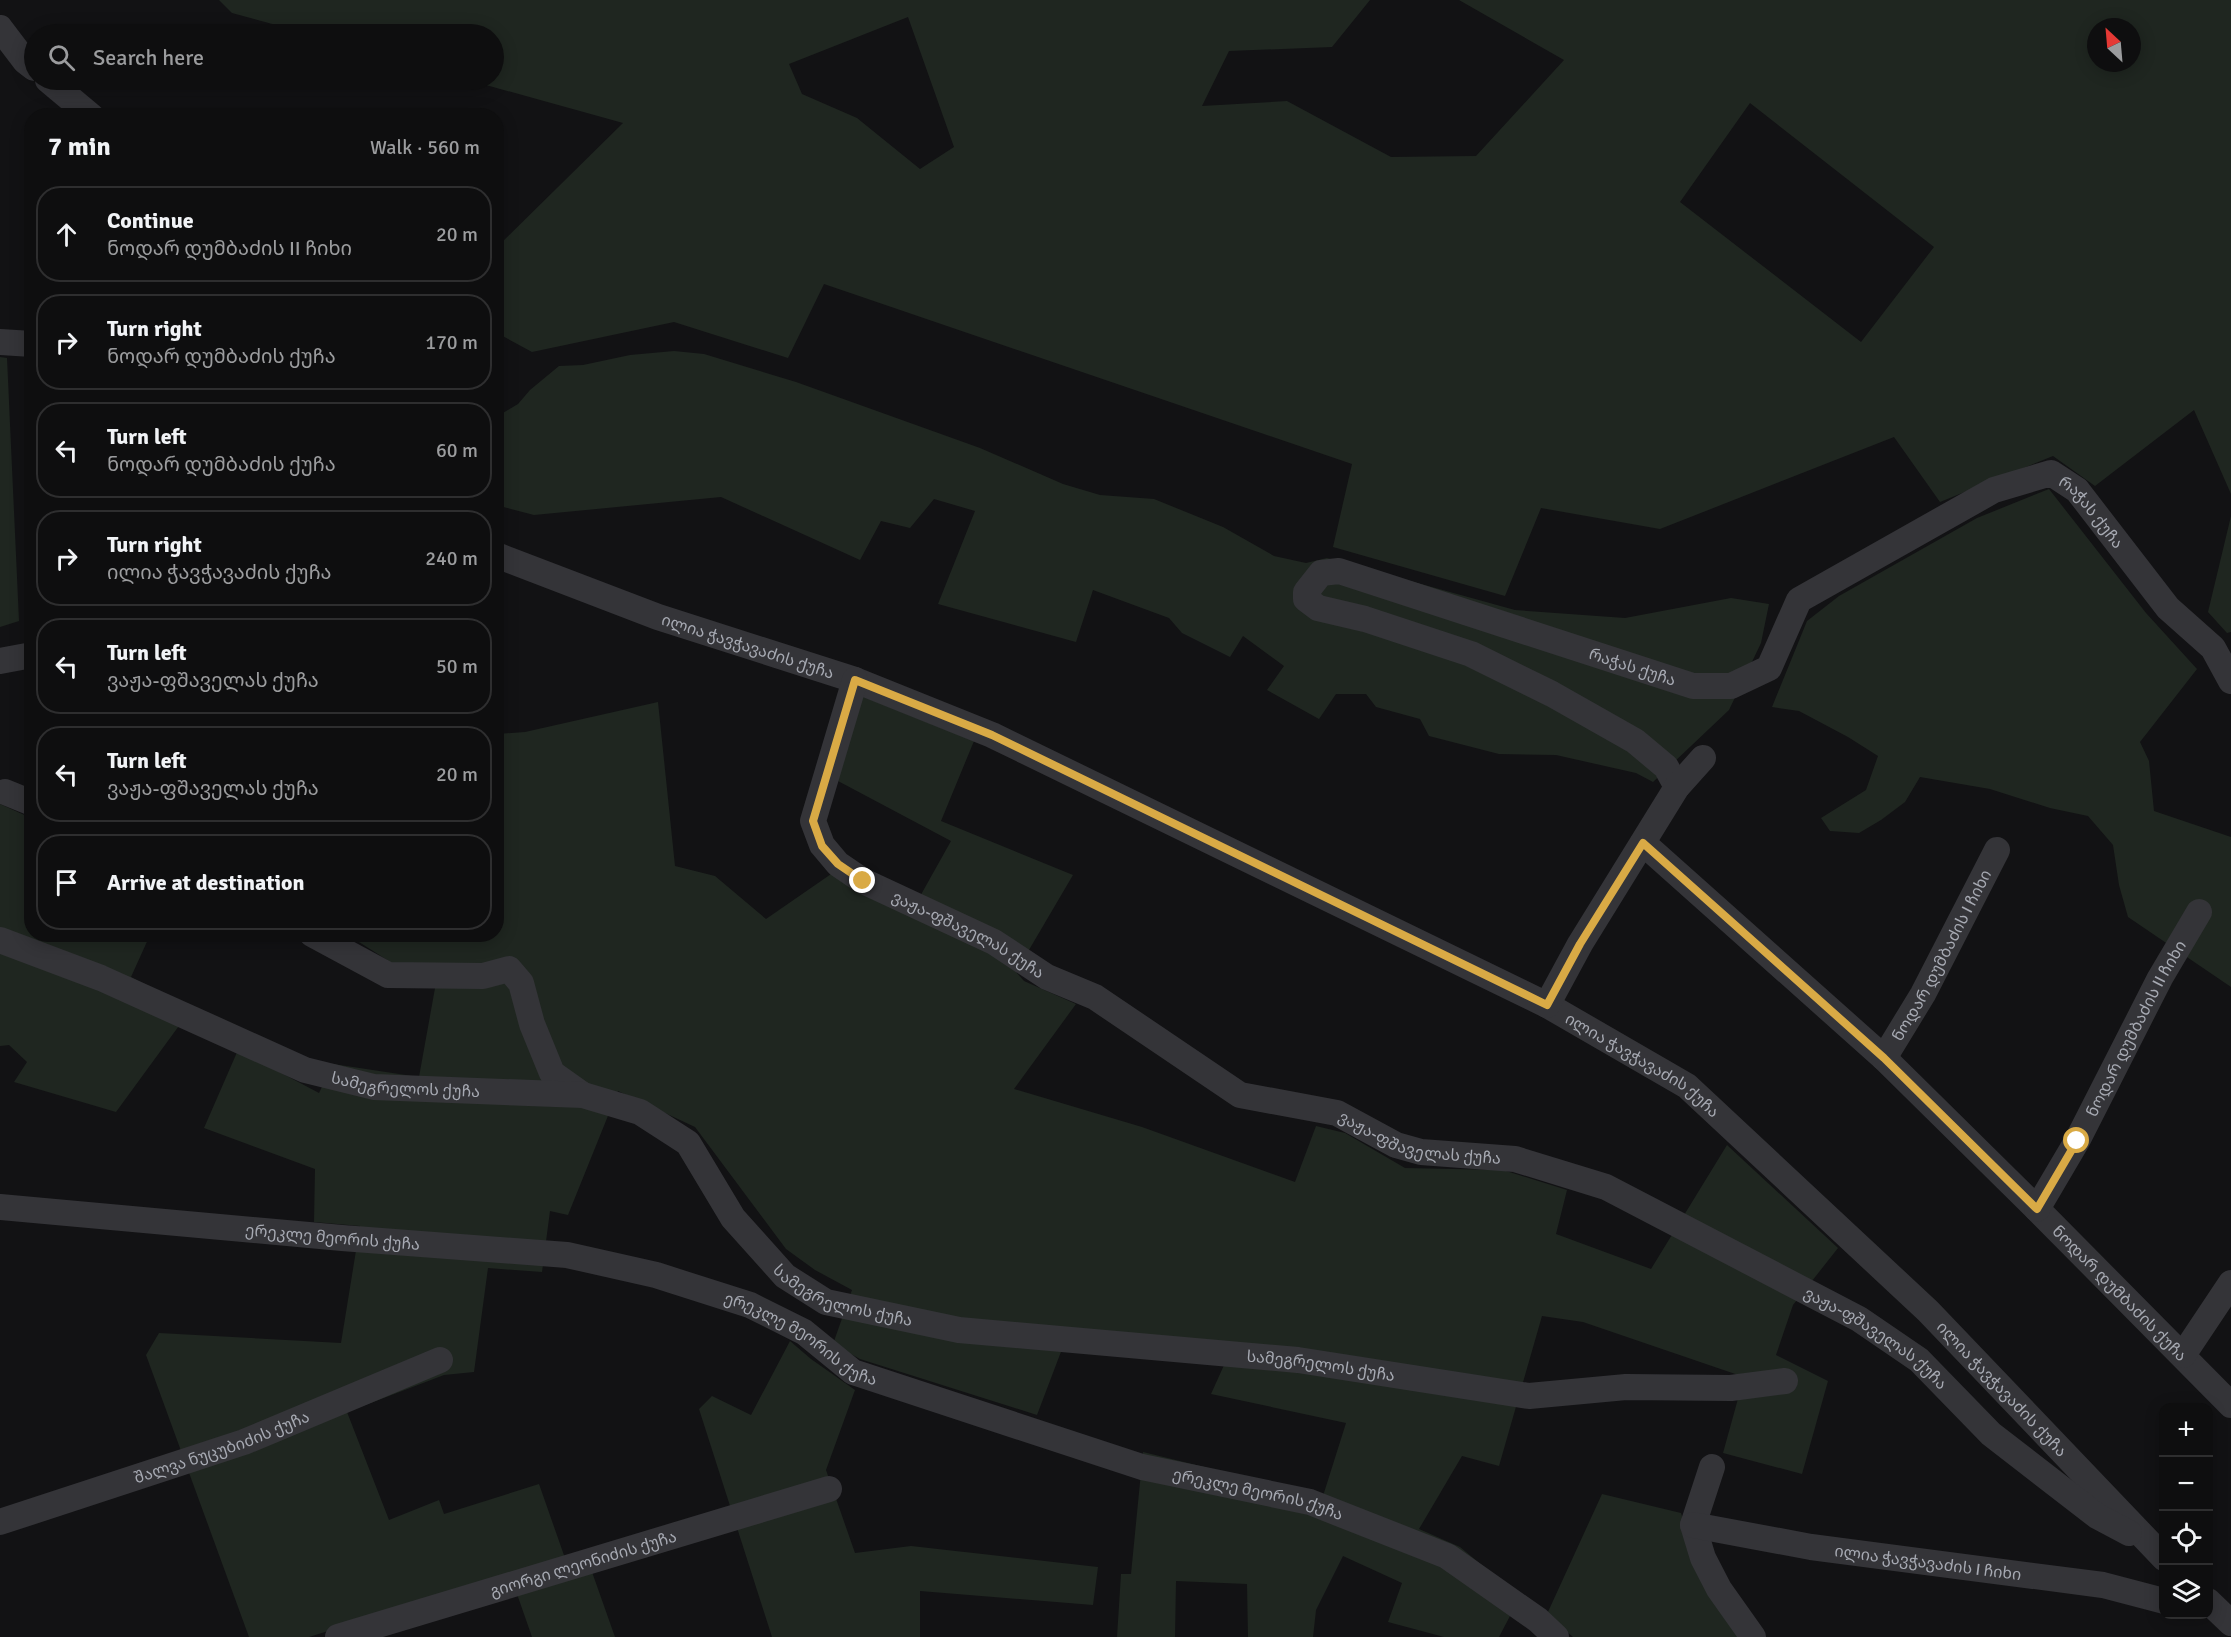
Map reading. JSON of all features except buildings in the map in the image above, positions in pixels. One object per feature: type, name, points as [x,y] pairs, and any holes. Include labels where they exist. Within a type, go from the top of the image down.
[{"type":"street","points":[[0,28],[24,58]]},
{"type":"street","points":[[60,90],[81,108]]},
{"type":"street","points":[[0,342],[24,344]]},
{"type":"street","name":"რაჭას ქუჩა","points":[[1677,787],[1666,767],[1635,741],[1552,694],[1471,654],[1365,619],[1318,608],[1306,599],[1306,592],[1321,573],[1340,571],[1692,686],[1731,686],[1769,668],[1799,600],[1994,490],[2051,473],[2077,490],[2168,608],[2213,648],[2231,681]]},
{"type":"street","name":"ილია ჭავჭავაძის ქუჩა","points":[[504,558],[658,617],[855,680],[992,735],[1547,1005],[1687,1086],[1928,1311],[2157,1551]]},
{"type":"street","points":[[0,661],[24,656]]},
{"type":"street","name":"ვაჟა-ფშაველას ქუჩა","points":[[855,680],[813,821],[822,846],[838,864],[863,881],[993,942],[1047,978],[1095,997],[1240,1095],[1337,1113],[1396,1145],[1421,1152],[1515,1159],[1606,1187],[1859,1319],[1919,1360],[2000,1441],[2097,1516],[2157,1551]]},
{"type":"street","points":[[1547,1005],[1580,944],[1677,787],[1703,758]]},
{"type":"street","points":[[5,792],[24,800]]},
{"type":"street","name":"ნოდარ დუმბაძის ქუჩა","points":[[1643,843],[1884,1058],[2231,1405]]},
{"type":"street","name":"ნოდარ დუმბაძის I ჩიხი","points":[[1884,1058],[1923,994],[1997,850]]},
{"type":"street","name":"ნოდარ დუმბაძის II ჩიხი","points":[[2037,1209],[2077,1141],[2160,978],[2199,912]]},
{"type":"street","name":"სამეგრელოს ქუჩა","points":[[0,940],[101,978],[305,1070],[374,1087],[583,1095],[640,1112],[688,1143],[733,1218],[785,1275],[825,1302],[959,1330],[1298,1360],[1529,1396],[1626,1387],[1731,1388],[1785,1381]]},
{"type":"street","points":[[327,942],[388,975],[483,976],[508,969],[521,983],[532,1024],[552,1073],[583,1095]]},
{"type":"street","name":"ერეკლე მეორის ქუჩა","points":[[0,1207],[342,1238],[567,1255],[656,1275],[750,1305],[804,1332],[853,1372],[1143,1467],[1310,1502],[1447,1556],[1538,1620],[1556,1637]]},
{"type":"street","points":[[785,1275],[804,1332]]},
{"type":"street","points":[[2183,1355],[2231,1283]]},
{"type":"street","name":"შალვა ნუცუბიძის ქუჩა","points":[[0,1522],[244,1442],[440,1360]]},
{"type":"street","points":[[1712,1467],[1693,1525],[1703,1558],[1719,1589],[1753,1637]]},
{"type":"street","name":"გიორგი ლეონიძის ქუჩა","points":[[338,1637],[829,1489]]},
{"type":"street","name":"ილია ჭავჭავაძის I ჩიხი","points":[[1693,1525],[1811,1547],[2103,1585],[2159,1600]]},
{"type":"shaded area","points":[[219,0],[1370,0],[1332,47],[1229,51],[1202,106],[1287,101],[1391,157],[1476,156],[1564,60],[1459,0],[2231,0],[2231,494],[2194,410],[2095,486],[2053,456],[1940,502],[1894,437],[1660,529],[1541,508],[1505,596],[1333,547],[1352,464],[824,284],[788,358],[674,322],[532,352],[504,337],[504,240],[623,123],[504,90],[504,24],[272,24],[232,13]],"holes":[[[908,17],[954,147],[920,169],[857,118],[802,94],[789,64]],[[1750,103],[1934,247],[1861,342],[1680,202]]]},
{"type":"shaded area","points":[[674,351],[704,354],[796,382],[980,448],[1063,484],[1100,495],[1154,499],[1223,527],[1274,556],[1306,563],[1327,558],[1515,610],[1625,618],[1731,598],[1769,604],[1761,643],[1729,710],[1653,782],[1636,773],[1556,755],[1499,754],[1429,736],[1420,719],[1376,707],[1366,694],[1336,694],[1319,719],[1267,690],[1284,666],[1243,636],[1230,657],[1182,633],[1169,618],[1093,590],[1076,642],[938,604],[975,511],[934,499],[910,528],[881,521],[860,560],[721,497],[534,515],[504,507],[504,412],[518,404],[530,390],[559,366],[583,365],[630,355]]},
{"type":"shaded area","points":[[0,357],[7,358],[19,621],[0,627]]},
{"type":"shaded area","points":[[2049,489],[2146,613],[2197,669],[2140,742],[2149,761],[2154,811],[2231,837],[2231,987],[2128,917],[2119,885],[2113,845],[2088,816],[2050,808],[1990,789],[1920,777],[1905,802],[1881,820],[1859,833],[1830,831],[1821,818],[1866,790],[1878,756],[1799,711],[1772,707],[1807,621],[1839,596],[1977,518]]},
{"type":"shaded area","points":[[2231,516],[2231,632],[2227,633],[2208,612]]},
{"type":"shaded area","points":[[859,695],[974,741],[941,821],[1073,875],[1016,972],[1024,981],[1076,1004],[1014,1089],[1142,1127],[1295,1182],[1316,1126],[1345,1133],[1405,1168],[1503,1170],[1567,1190],[1556,1234],[1651,1269],[1727,1145],[1838,1248],[1793,1305],[1776,1355],[1828,1381],[1802,1474],[1723,1453],[1744,1377],[1583,1322],[1542,1316],[1499,1466],[1462,1456],[1419,1529],[1460,1547],[1520,1597],[1499,1637],[1444,1637],[1388,1622],[1402,1583],[1343,1556],[1316,1610],[1313,1637],[1248,1637],[1247,1584],[1176,1581],[1175,1637],[1117,1637],[1121,1574],[1131,1574],[1143,1452],[1323,1496],[1346,1423],[1211,1394],[1234,1343],[1070,1328],[1037,1415],[860,1359],[833,1344],[852,1290],[815,1270],[786,1249],[695,1127],[618,1091],[568,1215],[550,1211],[542,1272],[488,1268],[474,1372],[444,1375],[347,1412],[389,1520],[439,1500],[444,1514],[539,1484],[572,1578],[592,1572],[615,1637],[532,1637],[510,1574],[309,1637],[249,1637],[146,1355],[159,1333],[341,1343],[360,1226],[314,1222],[315,1169],[204,1128],[238,1050],[319,1093],[333,1064],[419,1077],[439,966],[395,965],[359,942],[504,942],[504,734],[525,732],[658,702],[675,866],[715,876],[766,919],[834,872],[909,916],[951,841],[838,781]]},
{"type":"shaded area","points":[[0,804],[24,815],[24,942],[147,942],[131,977],[192,1008],[116,1112],[14,1082],[27,1062],[9,1045],[0,1046]]},
{"type":"shaded area","points":[[790,1341],[855,1390],[826,1470],[855,1553],[911,1546],[1098,1567],[1093,1605],[920,1591],[920,1637],[772,1637],[699,1409],[712,1396],[751,1415]]},
{"type":"shaded area","points":[[1602,1494],[1681,1513],[1704,1587],[1738,1637],[1573,1637],[1547,1614]]},
{"type":"route","points":[[863,881],[838,864],[822,846],[813,821],[855,680],[992,735],[1547,1005],[1580,944],[1643,843],[1884,1058],[2037,1209],[2077,1141]]}]
